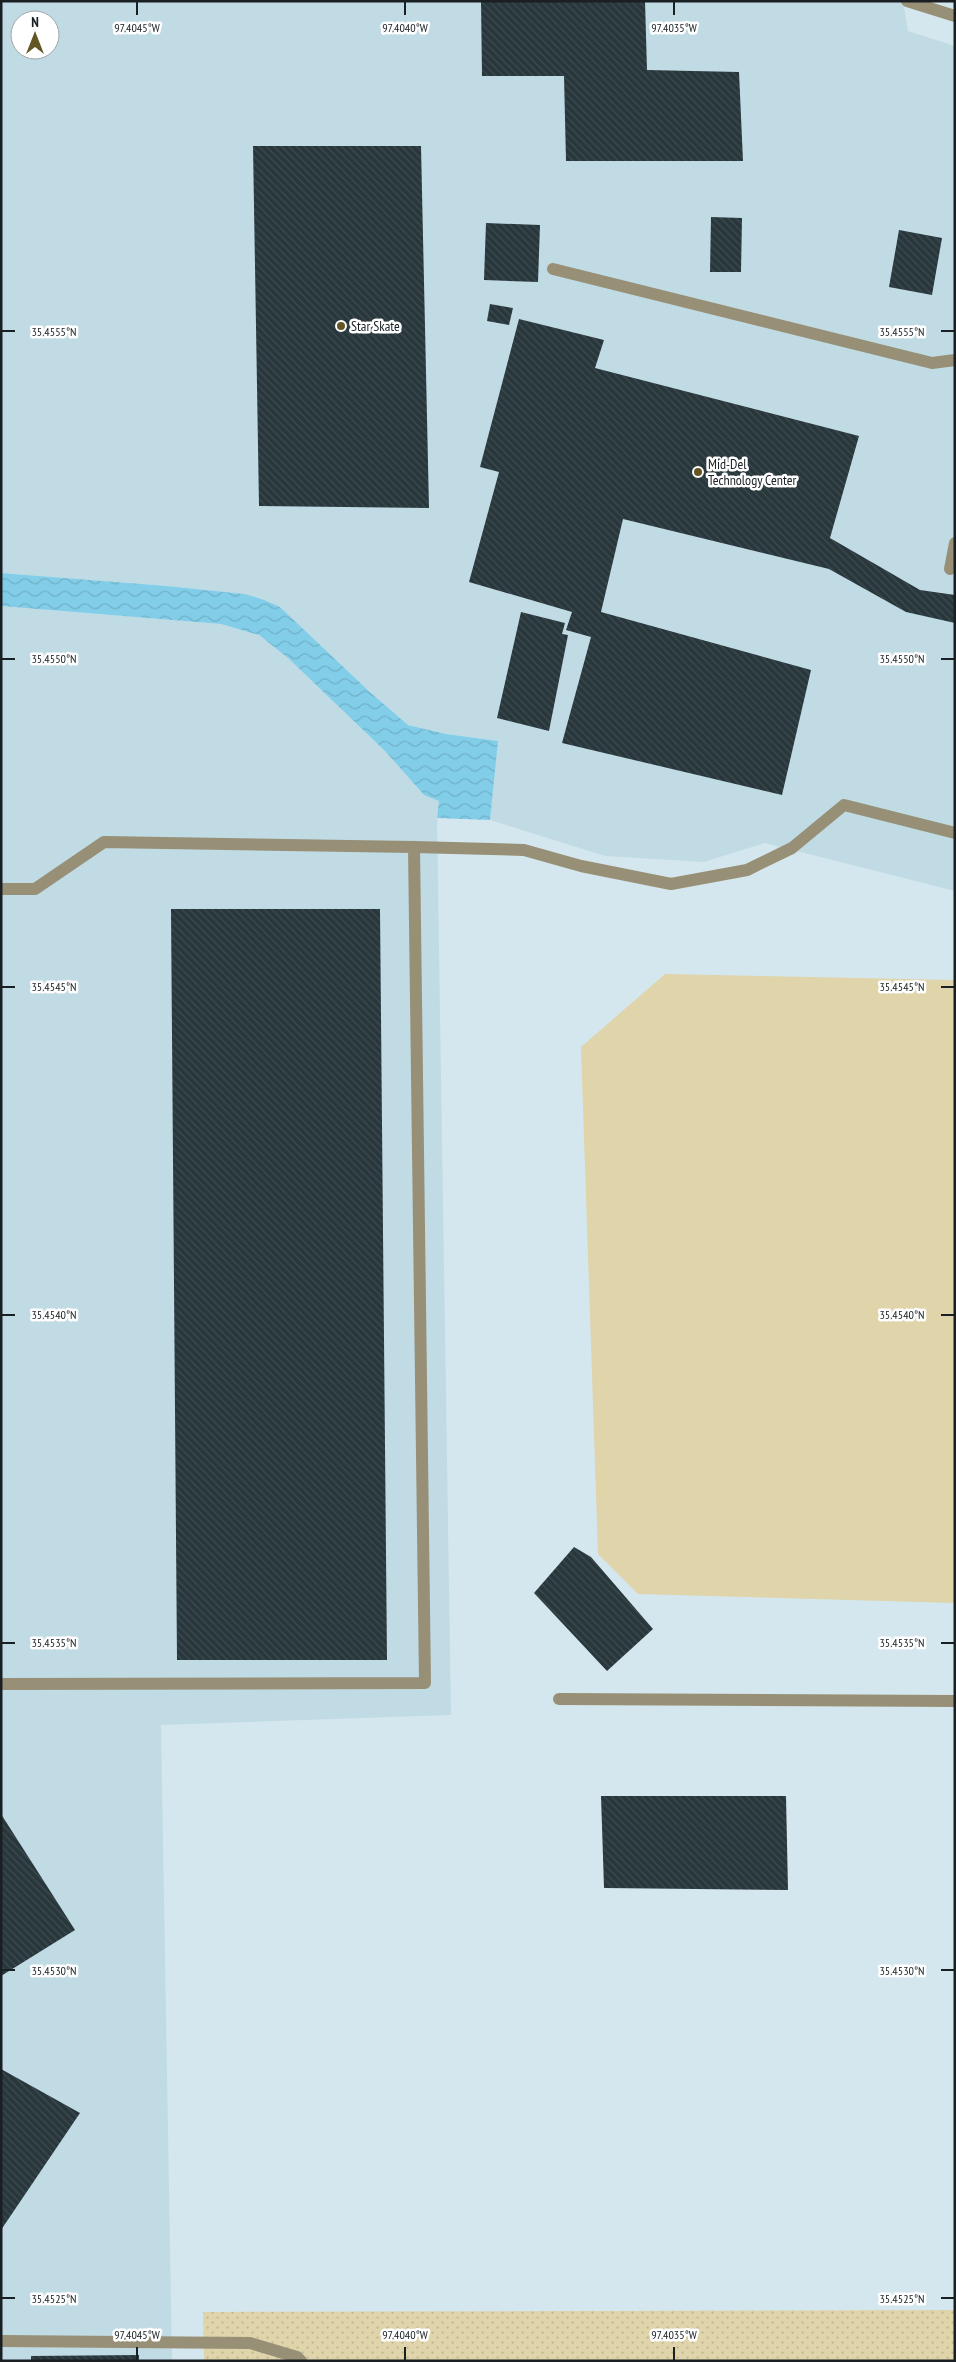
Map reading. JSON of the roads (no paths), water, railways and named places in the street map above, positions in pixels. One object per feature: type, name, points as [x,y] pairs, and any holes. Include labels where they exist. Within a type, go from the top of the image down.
[{"type":"lane","points":[[907,1],[955,16]]},
{"type":"lane","points":[[553,269],[932,363],[955,360]]},
{"type":"lane","points":[[950,568],[955,543]]},
{"type":"lane","points":[[1,889],[35,889],[104,842],[414,846],[524,850],[581,866],[671,884],[746,870],[792,848],[844,805],[955,833]]},
{"type":"lane","points":[[1,1684],[425,1683],[414,846]]},
{"type":"lane","points":[[559,1699],[955,1701]]},
{"type":"lane","points":[[1,2340],[250,2343],[298,2357],[301,2361]]},
{"type":"water","points":[[1,573],[245,594],[280,607],[371,693],[408,725],[446,734],[498,741],[490,820],[437,818],[439,801],[424,795],[385,751],[288,658],[259,635],[221,624],[1,606]]},
{"type":"place","name":"Star Skate","points":[[341,326]]},
{"type":"place","name":"Mid-Del Technology Center","points":[[698,472]]}]
